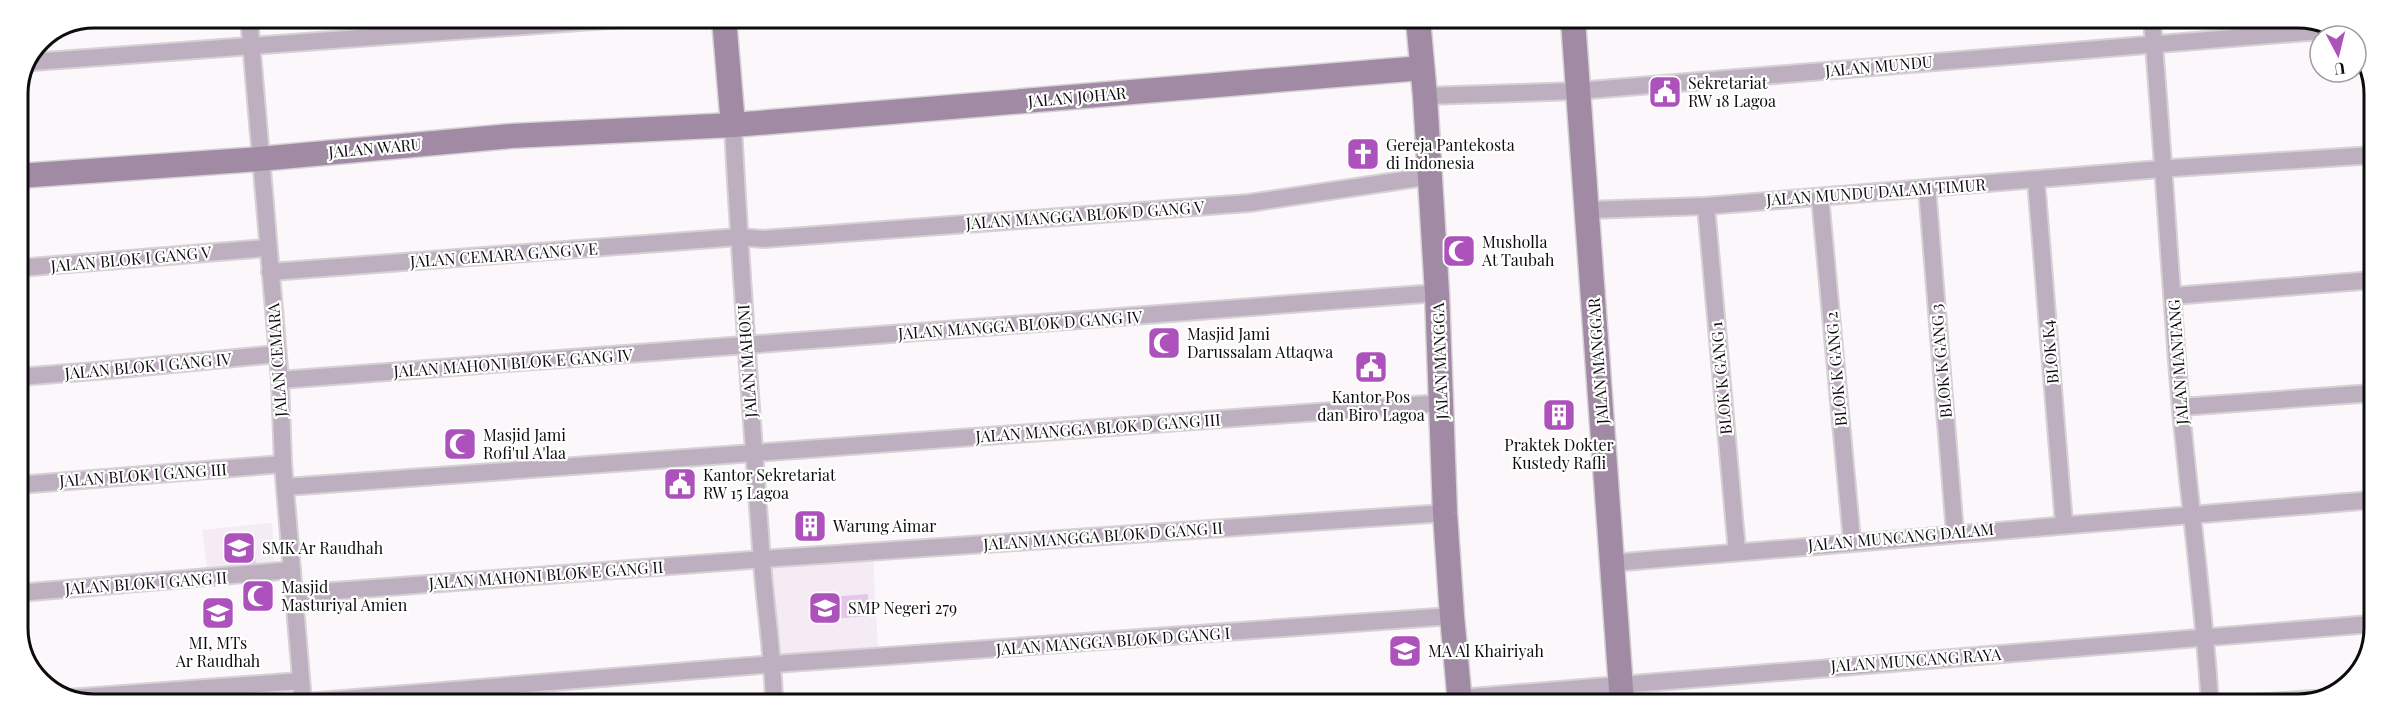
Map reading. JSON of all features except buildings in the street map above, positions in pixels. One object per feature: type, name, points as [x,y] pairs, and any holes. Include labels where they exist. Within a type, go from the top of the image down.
[{"type":"street","name":"JALAN CEMARA","points":[[250,28],[259,159],[280,380],[276,465],[285,487],[294,594],[297,681],[301,694]]},
{"type":"street","points":[[38,62],[497,28]]},
{"type":"street","name":"JALAN MAHONI","points":[[725,28],[754,454],[762,559],[774,664],[774,694]]},
{"type":"street","name":"JALAN MANGGA","points":[[1419,28],[1431,176],[1445,513],[1459,694]]},
{"type":"street","name":"JALAN MANGGAR","points":[[1573,28],[1621,693]]},
{"type":"street","name":"JALAN MANTANG","points":[[2153,28],[2181,407],[2206,638],[2209,694]]},
{"type":"street","name":"JALAN MUNDU","points":[[1425,96],[1577,91],[2308,32]]},
{"type":"street","name":"JALAN JOHAR","points":[[733,125],[1422,68]]},
{"type":"street","name":"JALAN WARU","points":[[28,175],[259,159],[512,136],[733,125]]},
{"type":"street","name":"JALAN MUNDU DALAM TIMUR","points":[[1588,210],[1706,206],[2363,156]]},
{"type":"street","name":"JALAN MANGGA BLOK D GANG V","points":[[738,237],[763,239],[1249,203],[1431,176]]},
{"type":"street","name":"BLOK K4","points":[[2036,180],[2064,524]]},
{"type":"street","name":"BLOK K GANG 3","points":[[1927,188],[1955,533]]},
{"type":"street","name":"BLOK K GANG 2","points":[[1820,197],[1852,542]]},
{"type":"street","name":"BLOK K GANG 1","points":[[1706,206],[1737,551]]},
{"type":"street","name":"JALAN CEMARA GANG V E","points":[[270,272],[738,237]]},
{"type":"street","name":"JALAN BLOK I GANG V","points":[[28,267],[267,248]]},
{"type":"street","points":[[2173,296],[2363,281]]},
{"type":"street","name":"JALAN MANGGA BLOK D GANG IV","points":[[746,344],[1437,293]]},
{"type":"street","name":"JALAN MAHONI BLOK E GANG IV","points":[[280,380],[746,344]]},
{"type":"street","name":"JALAN BLOK I GANG IV","points":[[29,376],[277,354]]},
{"type":"street","points":[[2181,407],[2364,394]]},
{"type":"street","name":"JALAN MANGGA BLOK D GANG III","points":[[285,487],[1442,403]]},
{"type":"street","name":"JALAN BLOK I GANG III","points":[[29,484],[276,465]]},
{"type":"street","name":"JALAN MUNCANG DALAM","points":[[1611,563],[2364,501]]},
{"type":"street","name":"JALAN MANGGA BLOK D GANG II","points":[[762,559],[1445,513]]},
{"type":"street","name":"JALAN MAHONI BLOK E GANG II","points":[[294,594],[762,559]]},
{"type":"street","name":"JALAN BLOK I GANG II","points":[[29,591],[292,570]]},
{"type":"street","name":"JALAN MANGGA BLOK D GANG I","points":[[403,694],[774,664],[1452,616]]},
{"type":"street","name":"JALAN MUNCANG RAYA","points":[[1598,694],[2364,625]]},
{"type":"street","points":[[123,694],[297,681]]},
{"type":"shaded area","name":"SMK Ar Raudhah","points":[[272,523],[275,566],[208,576],[202,530]]},
{"type":"shaded area","points":[[254,541],[256,567],[235,569],[233,542]]},
{"type":"shaded area","name":"SMP Negeri 279","points":[[873,557],[878,650],[776,657],[772,566]]},
{"type":"shaded area","points":[[868,594],[869,616],[831,619],[829,597]]},
{"type":"place","name":"Sekretariat RW 18 Lagoa","points":[[1665,92]]},
{"type":"place","name":"Gereja Pantekosta di Indonesia","points":[[1363,154]]},
{"type":"place","name":"Musholla At Taubah","points":[[1459,251]]},
{"type":"place","name":"Masjid Jami Darussalam Attaqwa","points":[[1164,343]]},
{"type":"place","name":"Kantor Pos dan Biro Lagoa","points":[[1371,367]]},
{"type":"place","name":"Praktek Dokter Kustedy Rafli","points":[[1559,415]]},
{"type":"place","name":"Masjid Jami Rofi'ul A'laa","points":[[460,444]]},
{"type":"place","name":"Kantor Sekretariat RW 15 Lagoa","points":[[680,484]]},
{"type":"place","name":"Warung Aimar","points":[[810,526]]},
{"type":"place","name":"SMK Ar Raudhah","points":[[239,548]]},
{"type":"place","name":"Masjid Masturiyal Amien","points":[[258,596]]},
{"type":"place","name":"SMP Negeri 279","points":[[825,608]]},
{"type":"place","name":"MI, MTs Ar Raudhah","points":[[218,613]]},
{"type":"place","name":"MA Al Khairiyah","points":[[1405,651]]}]
